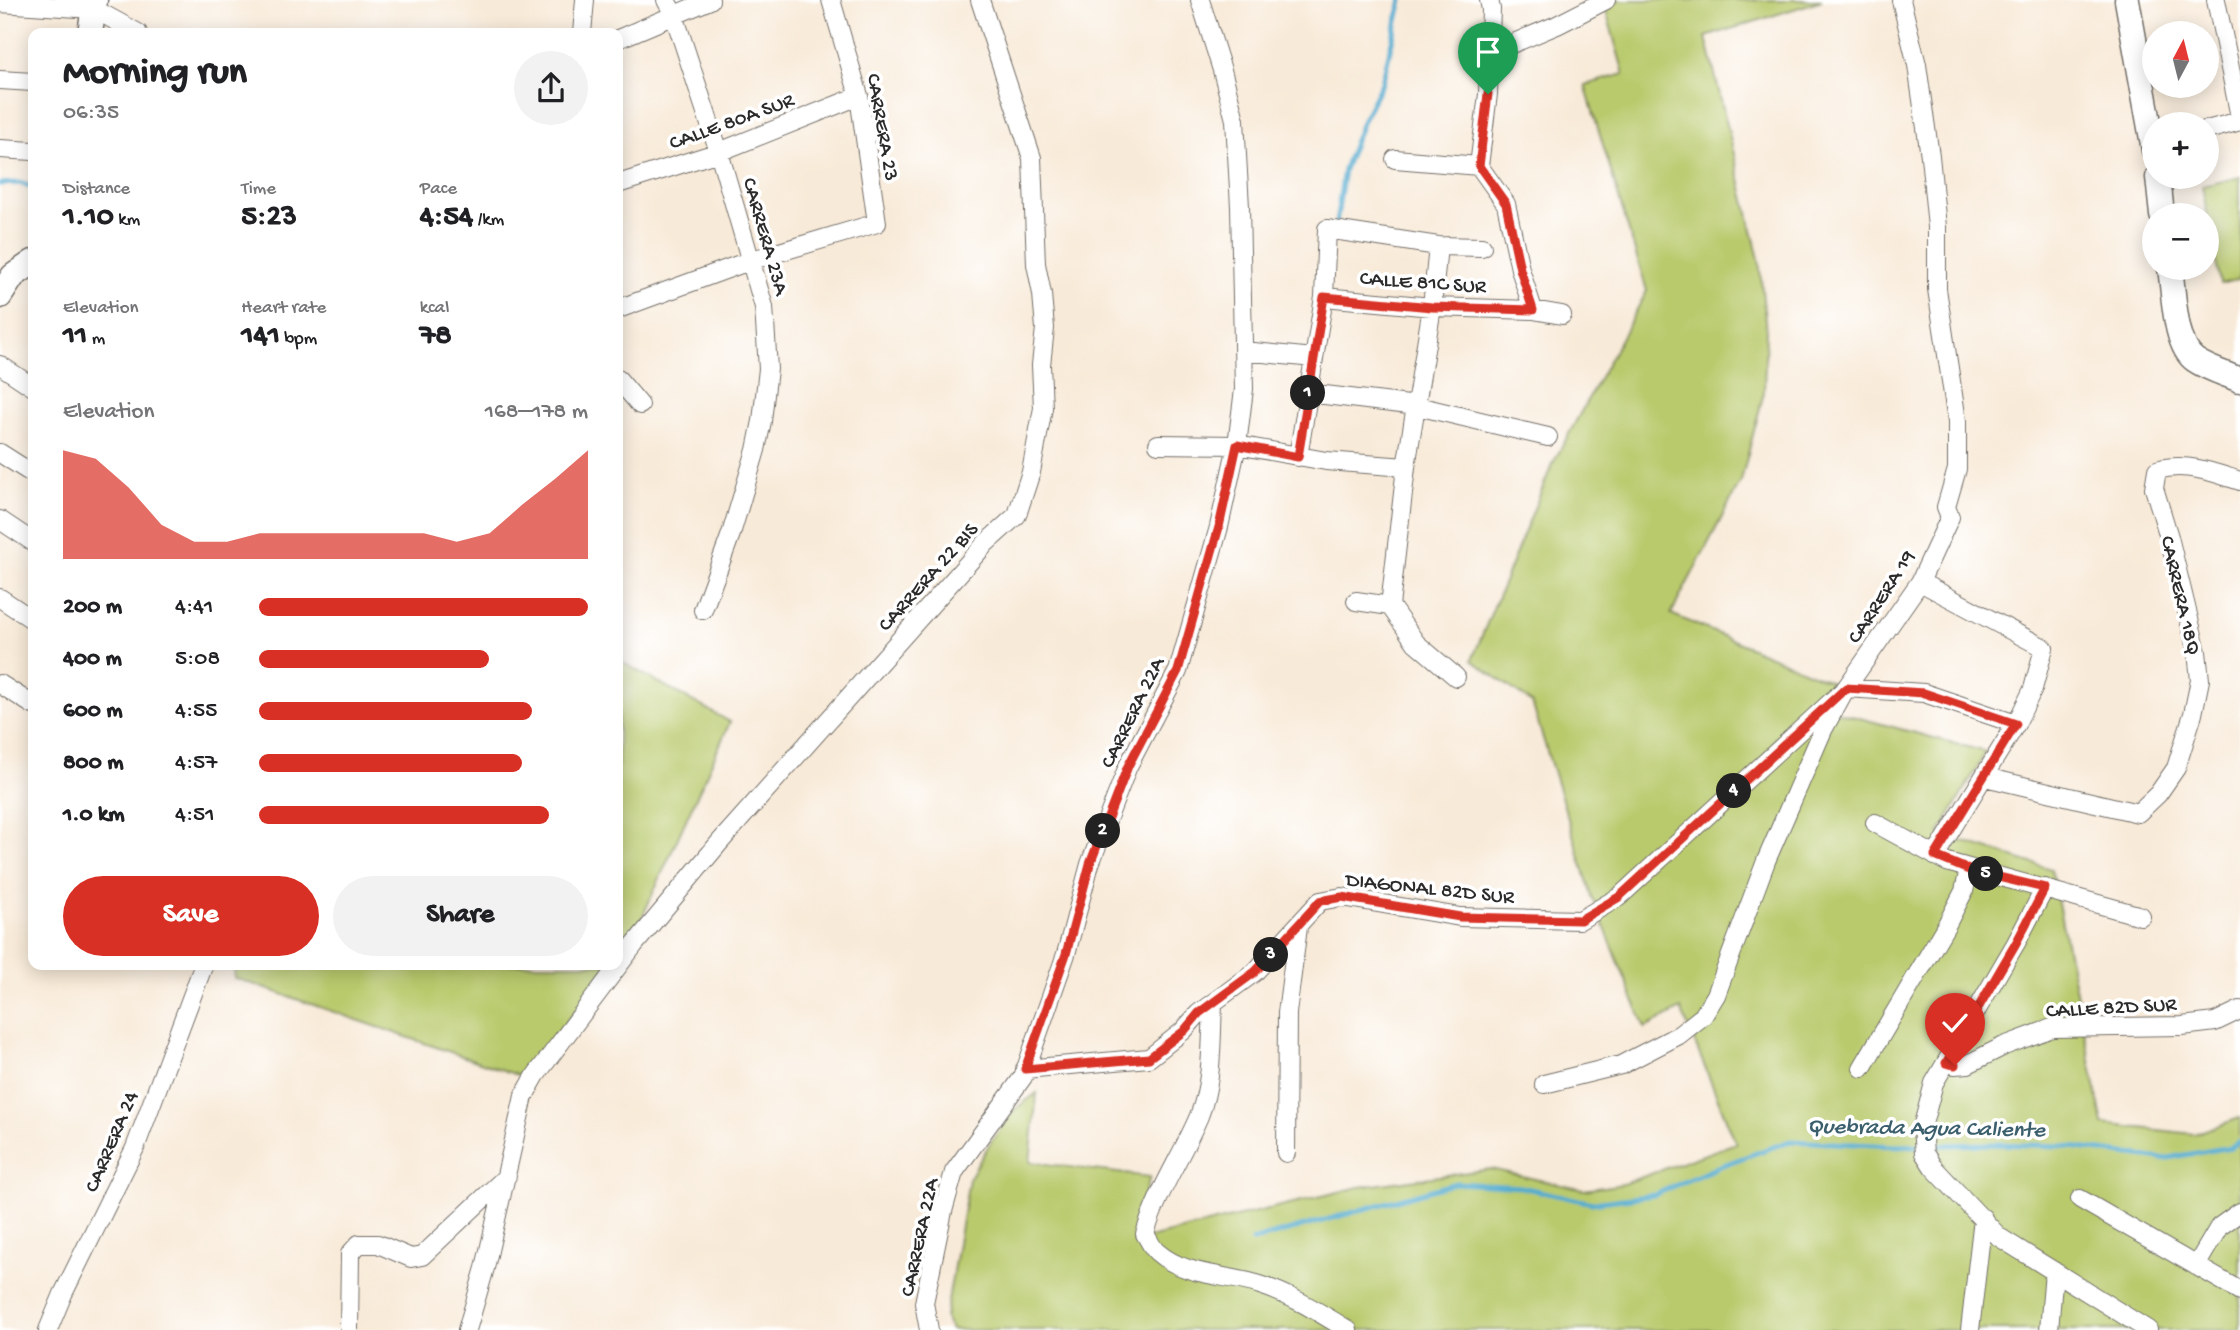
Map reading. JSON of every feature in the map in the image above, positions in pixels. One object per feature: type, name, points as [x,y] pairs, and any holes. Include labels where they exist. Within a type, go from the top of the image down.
[{"type":"street","points":[[582,28],[584,0]]},
{"type":"street","points":[[623,36],[670,7],[710,0]]},
{"type":"street","name":"CARRERA 23","points":[[750,261],[877,223],[859,96],[831,0]]},
{"type":"street","name":"CARRERA 22 BIS","points":[[623,960],[719,843],[986,543],[1017,514],[1037,450],[1043,408],[1041,365],[1045,328],[1036,264],[1032,158],[980,0]]},
{"type":"street","name":"CARRERA 22A","points":[[929,1330],[924,1303],[954,1172],[1011,1096],[1025,1069],[1066,954],[1090,864],[1128,766],[1178,671],[1219,527],[1237,445],[1244,389],[1235,120],[1200,0]]},
{"type":"street","points":[[1489,0],[1492,9],[1488,94],[1479,166],[1506,204],[1520,269],[1533,310]]},
{"type":"street","points":[[1490,52],[1557,25],[1606,0]]},
{"type":"street","name":"CARRERA 19","points":[[1544,1084],[1621,1065],[1679,1035],[1703,1016],[1716,995],[1766,861],[1823,730],[1846,688],[1920,582],[1950,517],[1946,507],[1957,469],[1958,446],[1954,398],[1937,289],[1937,227],[1930,156],[1917,65],[1901,0]]},
{"type":"street","points":[[2127,0],[2147,112]]},
{"type":"street","points":[[2216,0],[2240,119],[2219,126]]},
{"type":"street","points":[[0,3],[95,4],[131,28]]},
{"type":"street","points":[[91,28],[95,4]]},
{"type":"street","name":"CARRERA 23A","points":[[670,7],[719,152],[764,307],[768,369],[762,421],[732,534],[703,610]]},
{"type":"street","points":[[0,80],[28,82]]},
{"type":"street","name":"CALLE 80A SUR","points":[[623,182],[719,152],[859,96]]},
{"type":"street","points":[[0,149],[28,151]]},
{"type":"street","points":[[1395,159],[1479,166]]},
{"type":"street","points":[[1298,457],[1324,297],[1327,229],[1437,246],[1482,247]]},
{"type":"street","points":[[1437,246],[1432,307],[1406,467],[1390,606],[1416,643],[1456,677]]},
{"type":"street","points":[[623,306],[750,261]]},
{"type":"street","points":[[0,296],[13,276],[28,266]]},
{"type":"street","points":[[2172,280],[2180,339],[2186,352],[2196,361],[2240,380]]},
{"type":"street","name":"CALLE 81C SUR","points":[[1324,297],[1432,307],[1533,310],[1562,315]]},
{"type":"street","points":[[1243,351],[1314,358]]},
{"type":"street","points":[[0,365],[28,384]]},
{"type":"street","points":[[623,385],[640,405]]},
{"type":"street","points":[[1308,393],[1417,406],[1548,437]]},
{"type":"street","points":[[1158,444],[1237,445],[1326,461],[1406,467]]},
{"type":"street","points":[[0,453],[28,471]]},
{"type":"street","name":"CARRERA 18Q","points":[[1985,776],[2138,813],[2158,794],[2176,768],[2193,714],[2200,680],[2197,652],[2154,488],[2157,470],[2173,465],[2195,468],[2240,481]]},
{"type":"street","points":[[0,520],[28,538]]},
{"type":"street","points":[[1920,582],[2045,648],[2033,689],[2016,724],[1935,856]]},
{"type":"street","points":[[0,598],[28,617]]},
{"type":"street","points":[[1356,601],[1390,606]]},
{"type":"street","points":[[0,684],[28,702]]},
{"type":"street","points":[[1846,688],[1924,693],[2016,724]]},
{"type":"street","name":"DIAGONAL 82D SUR","points":[[1025,1069],[1149,1058],[1184,1031],[1199,1013],[1255,972],[1320,901],[1342,897],[1460,917],[1580,920],[1619,897],[1846,688]]},
{"type":"street","points":[[1875,823],[1935,856],[1969,870],[2045,888],[2141,916]]},
{"type":"street","points":[[1861,1068],[1947,924],[1964,891],[1969,870]]},
{"type":"street","points":[[2045,888],[1934,1083],[1922,1128],[1924,1153],[1933,1167],[1999,1237],[2139,1327]]},
{"type":"street","points":[[1286,1153],[1287,1013],[1297,927]]},
{"type":"street","name":"CARRERA 24","points":[[48,1330],[135,1148],[202,970]]},
{"type":"street","name":"CARRERA 22 BIS","points":[[467,1330],[485,1268],[524,1096],[536,1075],[616,970]]},
{"type":"street","points":[[1213,1004],[1210,1066],[1200,1114],[1152,1211],[1145,1234],[1156,1251],[1179,1266],[1224,1279],[1258,1284],[1292,1298],[1348,1330]]},
{"type":"street","name":"CALLE 82D SUR","points":[[1946,1063],[1968,1064],[2004,1046],[2052,1028],[2182,1026],[2215,1022],[2240,1010]]},
{"type":"street","points":[[349,1330],[350,1254],[359,1244],[378,1244],[411,1258],[422,1256],[507,1176]]},
{"type":"street","points":[[2080,1199],[2240,1291]]},
{"type":"street","points":[[2196,1266],[2219,1227],[2240,1212]]},
{"type":"street","points":[[1970,1330],[1983,1217]]},
{"type":"street","points":[[2049,1330],[2054,1271]]},
{"type":"green space","points":[[1603,0],[1822,0],[1706,37],[1759,259],[1766,330],[1764,392],[1741,481],[1671,614],[1832,682],[1811,705],[1986,752],[1939,834],[2051,869],[2103,1124],[2194,1134],[2240,1118],[2240,1330],[951,1330],[945,1318],[969,1179],[1014,1110],[1037,1093],[1030,1162],[1150,1177],[1139,1213],[1137,1241],[1359,1187],[1491,1169],[1584,1190],[1623,1184],[1736,1143],[1681,1009],[1645,1028],[1592,896],[1532,703],[1472,660],[1552,465],[1647,291],[1585,85],[1624,74]]},
{"type":"green space","points":[[2240,177],[2240,279],[2220,284],[2219,203],[2205,203],[2203,189],[2219,189],[2219,182]]},
{"type":"green space","points":[[623,663],[730,722],[632,940],[623,952]]},
{"type":"green space","points":[[234,970],[607,970],[523,1077],[235,978]]},
{"type":"waterway","points":[[1336,224],[1344,169],[1363,120],[1382,83],[1402,0]]},
{"type":"waterway","points":[[0,184],[28,186]]},
{"type":"waterway","name":"Quebrada Agua Caliente","points":[[1252,1241],[1456,1183],[1521,1187],[1592,1203],[1654,1195],[1720,1166],[1790,1141],[1896,1146],[2063,1146],[2162,1159],[2231,1147],[2240,1142]]},
{"type":"route","points":[[1488,94],[1479,166],[1506,204],[1520,269],[1533,310],[1432,307],[1324,297],[1298,457],[1237,445],[1219,527],[1178,671],[1128,766],[1090,864],[1055,989],[1025,1069],[1149,1058],[1184,1031],[1199,1013],[1255,972],[1320,901],[1342,897],[1460,917],[1580,920],[1619,897],[1846,688],[1924,693],[2016,724],[1935,856],[1969,870],[2045,888],[1946,1063],[1955,1065]]}]
